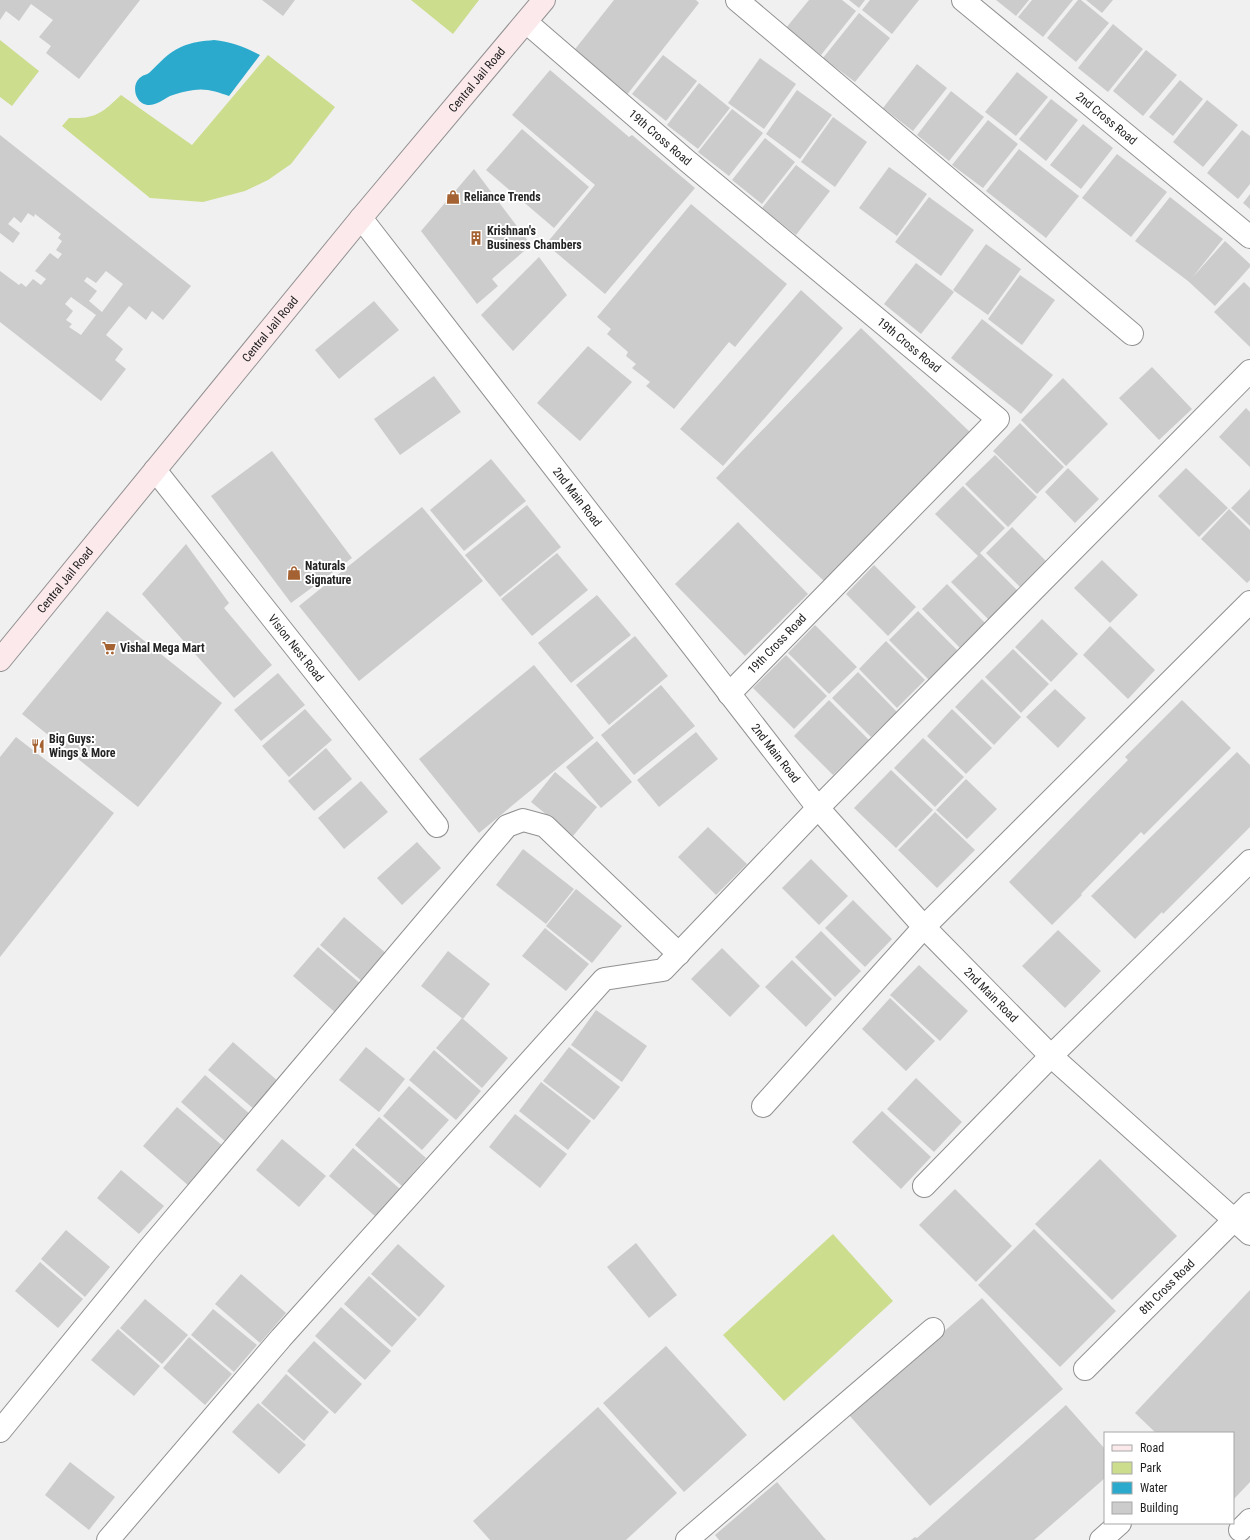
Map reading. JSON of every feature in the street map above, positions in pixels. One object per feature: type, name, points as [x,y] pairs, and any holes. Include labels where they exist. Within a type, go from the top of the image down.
[{"type":"main road","name":"Central Jail Road","points":[[0,660],[361,218],[544,0]]},
{"type":"street","points":[[737,0],[1132,334]]},
{"type":"street","name":"2nd Cross Road","points":[[963,0],[1250,237]]},
{"type":"street","name":"19th Cross Road","points":[[526,22],[686,160],[998,419],[729,694]]},
{"type":"street","name":"2nd Main Road","points":[[361,218],[818,808],[924,927],[1051,1056],[1242,1227]]},
{"type":"street","points":[[108,1540],[281,1338],[604,979],[663,970],[818,808],[1250,371]]},
{"type":"street","name":"Vision Nest Road","points":[[155,470],[437,826]]},
{"type":"street","points":[[763,1106],[924,927],[1250,602]]},
{"type":"street","points":[[0,1431],[147,1251],[507,826],[523,820],[545,826],[679,954]]},
{"type":"street","points":[[924,1186],[1051,1056],[1250,862]]},
{"type":"street","name":"8th Cross Road","points":[[1085,1369],[1242,1227],[1250,1204]]},
{"type":"street","points":[[687,1540],[933,1329]]},
{"type":"street","points":[[1101,1540],[1119,1524]]},
{"type":"green space","points":[[411,0],[479,0],[453,34]]},
{"type":"green space","points":[[0,40],[39,71],[12,106],[0,97]]},
{"type":"green space","points":[[268,55],[335,107],[291,164],[268,180],[245,191],[203,202],[150,198],[62,126],[69,118],[86,117],[98,114],[121,95],[192,145]]},
{"type":"green space","points":[[833,1234],[893,1301],[784,1401],[723,1335]]},
{"type":"water","points":[[214,40],[238,45],[260,55],[229,96],[212,91],[198,90],[173,95],[157,103],[149,105],[139,101],[135,87],[136,83],[142,76],[149,73],[176,49],[189,44]]},
{"type":"building","points":[[0,0],[140,0],[79,79],[46,53],[51,46],[39,37],[53,20],[31,4],[19,21],[6,11],[0,20]]},
{"type":"building","points":[[262,0],[295,0],[283,16]]},
{"type":"building","points":[[614,0],[696,0],[699,3],[626,96],[572,53]]},
{"type":"building","points":[[809,0],[842,0],[856,11],[821,55],[786,28]]},
{"type":"building","points":[[849,0],[865,0],[859,8]]},
{"type":"building","points":[[870,0],[919,0],[892,34],[862,10]]},
{"type":"building","points":[[996,0],[1029,0],[1016,16]]},
{"type":"building","points":[[1032,0],[1073,0],[1043,37],[1018,17]]},
{"type":"building","points":[[1078,0],[1081,0],[1109,23],[1076,62],[1047,38]]},
{"type":"building","points":[[1086,0],[1113,0],[1102,13]]},
{"type":"building","points":[[859,13],[890,38],[855,82],[823,58]]},
{"type":"building","points":[[1113,24],[1143,49],[1108,92],[1078,68]]},
{"type":"building","points":[[1146,50],[1177,75],[1143,116],[1113,91]]},
{"type":"building","points":[[663,55],[697,81],[666,121],[632,94]]},
{"type":"building","points":[[760,58],[796,84],[764,129],[728,103]]},
{"type":"building","points":[[917,64],[947,88],[913,131],[883,108]]},
{"type":"building","points":[[550,70],[629,137],[632,135],[695,188],[605,294],[546,244],[595,185],[512,115]]},
{"type":"building","points":[[1017,72],[1048,97],[1016,136],[985,112]]},
{"type":"building","points":[[1180,80],[1203,99],[1173,136],[1149,117]]},
{"type":"building","points":[[699,83],[730,108],[698,149],[667,125]]},
{"type":"building","points":[[797,90],[832,115],[800,159],[766,134]]},
{"type":"building","points":[[951,91],[984,117],[949,161],[917,135]]},
{"type":"building","points":[[1051,99],[1078,120],[1046,161],[1019,139]]},
{"type":"building","points":[[1207,100],[1238,125],[1203,167],[1173,142]]},
{"type":"building","points":[[732,109],[763,133],[729,176],[698,152]]},
{"type":"building","points":[[833,117],[867,142],[835,187],[801,162]]},
{"type":"building","points":[[988,120],[1018,144],[983,188],[952,165]]},
{"type":"building","points":[[1083,124],[1113,148],[1081,189],[1050,165]]},
{"type":"building","points":[[522,129],[589,187],[554,228],[486,170]]},
{"type":"building","points":[[1242,130],[1250,136],[1250,184],[1238,199],[1207,173]]},
{"type":"building","points":[[0,135],[191,286],[163,320],[152,311],[146,320],[129,306],[106,335],[123,349],[115,360],[126,369],[101,401],[0,322],[0,271],[19,285],[21,283],[26,287],[33,279],[41,285],[46,279],[35,271],[50,253],[58,259],[62,254],[56,250],[62,241],[58,238],[61,234],[35,214],[34,217],[28,213],[21,223],[14,217],[8,224],[20,233],[13,243],[0,233]],"holes":[[[106,271],[123,284],[102,312],[89,301],[97,291],[84,281],[87,277],[96,283]],[[71,297],[96,315],[81,335],[69,327],[72,324],[66,320],[73,311],[65,304]]]},
{"type":"building","points":[[765,138],[795,162],[762,204],[732,180]]},
{"type":"building","points":[[1019,149],[1079,196],[1046,238],[986,191]]},
{"type":"building","points":[[1117,154],[1167,192],[1131,237],[1082,198]]},
{"type":"building","points":[[796,165],[830,191],[796,235],[762,208]]},
{"type":"building","points":[[889,167],[927,194],[897,236],[859,208]]},
{"type":"building","name":"Krishnan's Business Chambers","points":[[474,169],[531,245],[492,279],[498,286],[477,304],[421,231]]},
{"type":"building","points":[[1250,194],[1250,209],[1243,203]]},
{"type":"building","points":[[929,197],[974,230],[941,276],[895,242]]},
{"type":"building","points":[[1170,197],[1223,239],[1192,278],[1225,241],[1250,264],[1250,267],[1215,306],[1188,281],[1135,241]]},
{"type":"building","points":[[691,204],[787,284],[735,347],[729,342],[674,409],[646,386],[650,382],[632,368],[636,364],[626,356],[628,352],[607,334],[611,329],[597,317]]},
{"type":"building","points":[[986,244],[1021,269],[988,315],[953,290]]},
{"type":"building","points":[[539,257],[567,295],[513,351],[481,315]]},
{"type":"building","points":[[916,263],[954,292],[921,334],[884,304]]},
{"type":"building","points":[[1020,275],[1055,300],[1022,345],[988,319]]},
{"type":"building","points":[[1244,282],[1250,288],[1250,347],[1214,312]]},
{"type":"building","points":[[801,290],[843,328],[723,466],[680,429]]},
{"type":"building","points":[[374,301],[399,330],[339,379],[315,350]]},
{"type":"building","points":[[982,319],[1053,375],[1021,414],[951,358]]},
{"type":"building","points":[[861,328],[971,433],[826,583],[716,478]]},
{"type":"building","points":[[588,346],[632,382],[580,441],[537,403]]},
{"type":"building","points":[[1152,367],[1192,409],[1159,440],[1119,398]]},
{"type":"building","points":[[434,376],[461,412],[400,455],[374,419]]},
{"type":"building","points":[[1063,378],[1108,424],[1066,466],[1021,420]]},
{"type":"building","points":[[1246,408],[1250,412],[1250,467],[1219,437]]},
{"type":"building","points":[[1020,423],[1064,467],[1037,494],[993,451]]},
{"type":"building","points":[[272,451],[352,558],[291,603],[211,496]]},
{"type":"building","points":[[995,455],[1037,497],[1008,527],[965,484]]},
{"type":"building","points":[[491,459],[526,501],[464,551],[430,510]]},
{"type":"building","points":[[1068,468],[1099,499],[1075,523],[1045,492]]},
{"type":"building","points":[[1186,468],[1228,508],[1199,537],[1158,496]]},
{"type":"building","points":[[963,486],[1005,528],[980,553],[1019,592],[990,621],[951,582],[978,556],[935,514]]},
{"type":"building","points":[[1250,489],[1250,526],[1231,508]]},
{"type":"building","points":[[527,505],[561,547],[500,597],[465,555]]},
{"type":"building","points":[[422,507],[483,581],[359,681],[299,606]]},
{"type":"building","points":[[1229,509],[1250,530],[1250,580],[1247,583],[1201,539]]},
{"type":"building","points":[[738,522],[808,594],[745,656],[675,584]]},
{"type":"building","points":[[1012,527],[1048,563],[1022,589],[986,553]]},
{"type":"building","points":[[186,544],[229,603],[224,608],[272,665],[234,698],[142,594]]},
{"type":"building","points":[[557,553],[588,590],[532,636],[501,599]]},
{"type":"building","points":[[1102,560],[1138,595],[1110,623],[1074,588]]},
{"type":"building","points":[[874,565],[916,607],[888,636],[846,594]]},
{"type":"building","points":[[947,584],[987,625],[962,650],[922,609]]},
{"type":"building","points":[[597,595],[631,635],[571,683],[538,643]]},
{"type":"building","points":[[107,611],[222,703],[138,807],[22,714]]},
{"type":"building","points":[[918,611],[958,651],[929,680],[889,640]]},
{"type":"building","points":[[1042,619],[1078,654],[1051,682],[1015,647]]},
{"type":"building","points":[[815,625],[857,667],[829,694],[788,653]]},
{"type":"building","points":[[1110,626],[1155,670],[1128,699],[1083,655]]},
{"type":"building","points":[[635,636],[668,676],[609,725],[576,685]]},
{"type":"building","points":[[886,641],[925,680],[897,708],[859,669]]},
{"type":"building","points":[[1013,649],[1049,684],[1021,713],[985,677]]},
{"type":"building","points":[[786,655],[827,696],[794,729],[753,688]]},
{"type":"building","points":[[534,665],[594,738],[479,833],[419,759]]},
{"type":"building","points":[[858,672],[897,712],[871,737],[832,698]]},
{"type":"building","points":[[278,673],[305,705],[261,741],[234,710]]},
{"type":"building","points":[[982,679],[1021,717],[994,745],[955,707]]},
{"type":"building","points":[[661,685],[695,726],[634,775],[601,735]]},
{"type":"building","points":[[1055,689],[1086,718],[1058,748],[1026,717]]},
{"type":"building","points":[[829,700],[869,740],[833,775],[794,736]]},
{"type":"building","points":[[1182,700],[1231,748],[1144,835],[1141,832],[1052,925],[1009,882],[1128,760],[1125,757]]},
{"type":"building","points":[[305,709],[332,740],[289,777],[262,746]]},
{"type":"building","points":[[952,709],[992,748],[966,774],[927,736]]},
{"type":"building","points":[[696,732],[718,759],[659,807],[637,780]]},
{"type":"building","points":[[16,737],[114,813],[0,957],[0,757]]},
{"type":"building","points":[[923,738],[964,777],[935,807],[894,768]]},
{"type":"building","points":[[597,741],[632,782],[601,808],[566,767]]},
{"type":"building","points":[[326,748],[352,779],[314,811],[288,781]]},
{"type":"building","points":[[1237,752],[1250,765],[1250,827],[1163,914],[1162,912],[1135,939],[1091,896]]},
{"type":"building","points":[[891,770],[933,810],[896,848],[854,808]]},
{"type":"building","points":[[555,772],[597,807],[573,836],[531,802]]},
{"type":"building","points":[[966,779],[997,809],[967,839],[936,810]]},
{"type":"building","points":[[361,781],[388,812],[344,849],[318,818]]},
{"type":"building","points":[[935,812],[975,850],[937,888],[898,850]]},
{"type":"building","points":[[708,827],[747,864],[716,895],[678,857]]},
{"type":"building","points":[[417,842],[441,868],[402,905],[377,878]]},
{"type":"building","points":[[523,849],[574,889],[546,924],[496,885]]},
{"type":"building","points":[[811,859],[848,896],[819,925],[782,888]]},
{"type":"building","points":[[576,889],[622,926],[592,963],[546,926]]},
{"type":"building","points":[[853,900],[892,939],[865,967],[825,928]]},
{"type":"building","points":[[344,917],[388,955],[364,983],[320,945]]},
{"type":"building","points":[[545,928],[589,964],[566,991],[522,956]]},
{"type":"building","points":[[1058,930],[1101,971],[1065,1008],[1022,966]]},
{"type":"building","points":[[821,931],[861,971],[835,997],[795,957]]},
{"type":"building","points":[[318,947],[362,985],[337,1014],[293,976]]},
{"type":"building","points":[[722,948],[760,986],[730,1017],[691,979]]},
{"type":"building","points":[[448,951],[490,984],[463,1019],[421,986]]},
{"type":"building","points":[[792,960],[832,999],[806,1027],[765,987]]},
{"type":"building","points":[[919,965],[968,1011],[940,1041],[890,995]]},
{"type":"building","points":[[890,998],[935,1041],[906,1071],[862,1029]]},
{"type":"building","points":[[596,1010],[647,1046],[622,1082],[571,1045]]},
{"type":"building","points":[[462,1018],[508,1058],[482,1088],[436,1048]]},
{"type":"building","points":[[233,1042],[279,1082],[255,1110],[208,1070]]},
{"type":"building","points":[[366,1047],[405,1079],[379,1112],[339,1080]]},
{"type":"building","points":[[569,1047],[620,1087],[594,1120],[543,1081]]},
{"type":"building","points":[[434,1050],[481,1091],[456,1120],[409,1080]]},
{"type":"building","points":[[205,1075],[251,1115],[227,1143],[181,1102]]},
{"type":"building","points":[[916,1078],[962,1122],[934,1152],[887,1109]]},
{"type":"building","points":[[541,1082],[591,1121],[568,1150],[519,1111]]},
{"type":"building","points":[[409,1086],[449,1120],[422,1150],[383,1116]]},
{"type":"building","points":[[177,1107],[224,1147],[190,1187],[143,1146]]},
{"type":"building","points":[[882,1111],[931,1157],[901,1189],[852,1142]]},
{"type":"building","points":[[515,1114],[567,1154],[540,1188],[489,1147]]},
{"type":"building","points":[[379,1117],[426,1158],[402,1186],[355,1145]]},
{"type":"building","points":[[282,1139],[326,1176],[299,1207],[256,1170]]},
{"type":"building","points":[[353,1148],[400,1189],[376,1217],[329,1176]]},
{"type":"building","points":[[1100,1159],[1177,1236],[1112,1300],[1035,1224]]},
{"type":"building","points":[[121,1170],[164,1206],[139,1234],[97,1198]]},
{"type":"building","points":[[955,1189],[1012,1246],[976,1282],[919,1225]]},
{"type":"building","points":[[1034,1229],[1116,1311],[1060,1367],[978,1285]]},
{"type":"building","points":[[66,1230],[110,1267],[85,1297],[41,1259]]},
{"type":"building","points":[[636,1243],[677,1295],[649,1318],[607,1267]]},
{"type":"building","points":[[398,1244],[445,1286],[419,1317],[371,1274]]},
{"type":"building","points":[[40,1262],[83,1299],[58,1328],[15,1291]]},
{"type":"building","points":[[241,1274],[286,1313],[260,1343],[215,1304]]},
{"type":"building","points":[[369,1276],[417,1319],[392,1347],[344,1304]]},
{"type":"building","points":[[1250,1290],[1250,1482],[1234,1499],[1234,1432],[1155,1432],[1135,1413]]},
{"type":"building","points":[[982,1298],[1063,1389],[930,1506],[849,1415]]},
{"type":"building","points":[[145,1299],[188,1335],[162,1364],[120,1328]]},
{"type":"building","points":[[341,1307],[391,1351],[365,1380],[315,1336]]},
{"type":"building","points":[[213,1309],[257,1345],[234,1372],[191,1335]]},
{"type":"building","points":[[118,1329],[160,1366],[134,1396],[91,1360]]},
{"type":"building","points":[[189,1337],[232,1374],[205,1405],[163,1368]]},
{"type":"building","points":[[314,1341],[362,1384],[335,1414],[287,1371]]},
{"type":"building","points":[[666,1346],[747,1435],[684,1492],[603,1403]]},
{"type":"building","points":[[286,1374],[329,1412],[304,1441],[261,1403]]},
{"type":"building","points":[[258,1403],[306,1445],[279,1474],[232,1432]]},
{"type":"building","points":[[1066,1405],[1104,1448],[1104,1479],[1034,1540],[911,1540],[915,1537],[917,1538]]},
{"type":"building","points":[[598,1407],[677,1493],[626,1540],[490,1540],[473,1521]]},
{"type":"building","points":[[70,1462],[115,1497],[89,1530],[45,1495]]},
{"type":"building","points":[[777,1482],[826,1540],[719,1540],[715,1535]]},
{"type":"place","name":"Reliance Trends","points":[[453,197]]},
{"type":"place","name":"Krishnan's Business Chambers","points":[[476,238]]},
{"type":"place","name":"Naturals Signature","points":[[294,573]]},
{"type":"place","name":"Vishal Mega Mart","points":[[109,648]]},
{"type":"place","name":"Big Guys: Wings & More","points":[[38,746]]}]
